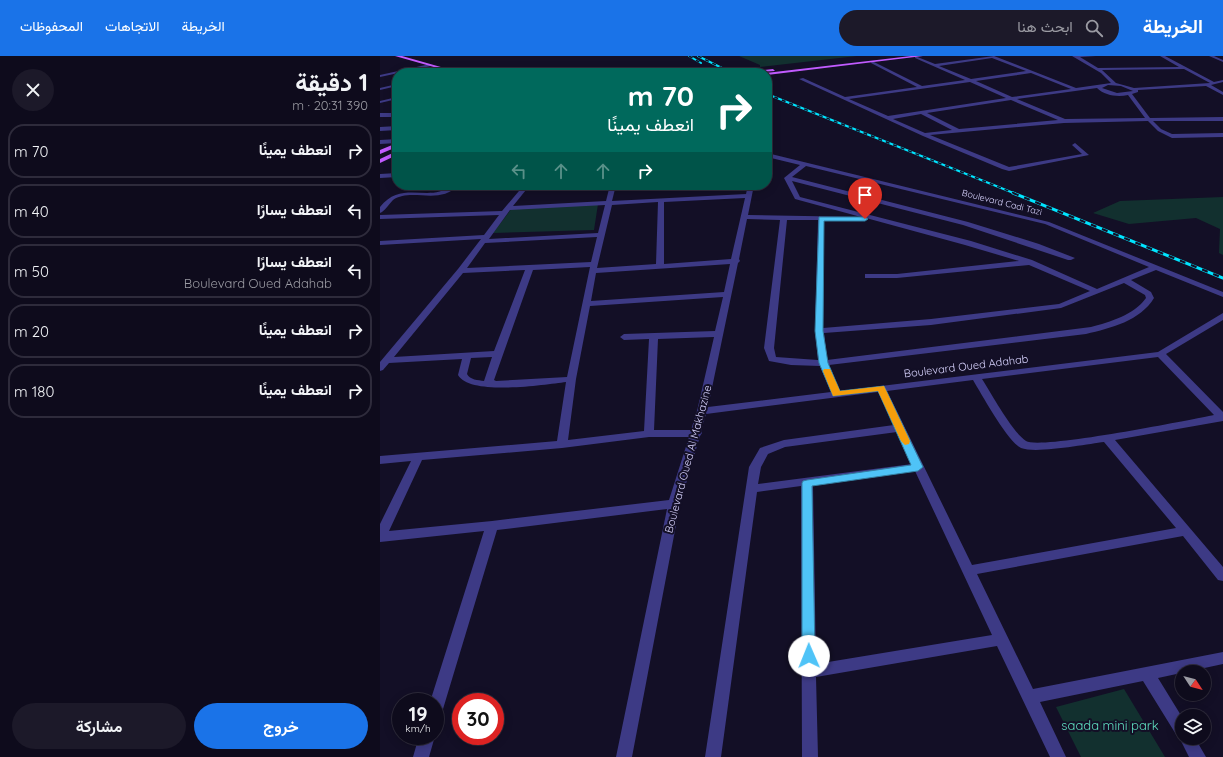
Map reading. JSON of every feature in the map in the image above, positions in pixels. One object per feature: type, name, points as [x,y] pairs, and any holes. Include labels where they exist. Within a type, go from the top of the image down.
[{"type":"main road","points":[[397,56],[441,68]]},
{"type":"main road","points":[[772,70],[890,56]]},
{"type":"main road","points":[[772,73],[919,56]]},
{"type":"main road","points":[[380,152],[392,145]]},
{"type":"main road","points":[[380,161],[392,155]]},
{"type":"street","points":[[919,56],[934,65],[1064,121]]},
{"type":"street","points":[[934,65],[991,56],[1076,89]]},
{"type":"street","points":[[1075,56],[1094,56]]},
{"type":"street","points":[[1075,56],[1110,79],[1114,84]]},
{"type":"street","points":[[1162,56],[1213,83]]},
{"type":"street","points":[[1211,56],[1223,62]]},
{"type":"street","points":[[872,62],[923,88]]},
{"type":"street","points":[[417,68],[430,65]]},
{"type":"street","points":[[1096,69],[1184,68]]},
{"type":"street","points":[[385,70],[392,72]]},
{"type":"street","points":[[846,98],[1031,72]]},
{"type":"street","points":[[380,76],[392,74]]},
{"type":"street","points":[[801,79],[1000,167],[1009,169],[1086,155],[1075,146]]},
{"type":"street","points":[[888,118],[1114,84],[1134,89],[1207,84],[1223,81]]},
{"type":"street","points":[[1207,84],[1223,94]]},
{"type":"street","points":[[380,85],[387,87]]},
{"type":"street","points":[[380,89],[392,86]]},
{"type":"street","points":[[1099,86],[1106,92],[1130,94],[1136,91],[1134,89]]},
{"type":"street","points":[[1130,94],[1149,120],[1165,134],[1223,135]]},
{"type":"street","points":[[380,102],[392,99]]},
{"type":"street","points":[[923,113],[958,131]]},
{"type":"street","points":[[380,115],[392,115]]},
{"type":"street","points":[[925,134],[1064,121],[1223,119]]},
{"type":"street","points":[[380,129],[392,128]]},
{"type":"street","points":[[380,142],[392,142]]},
{"type":"street","name":"Boulevard Cadi Tazi","points":[[772,156],[1048,223],[1223,295]]},
{"type":"street","points":[[787,178],[804,165]]},
{"type":"street","points":[[380,176],[392,175]]},
{"type":"street","points":[[787,178],[797,198],[968,243],[1029,262],[1096,291]]},
{"type":"street","points":[[787,178],[1020,239],[1071,258]]},
{"type":"street","points":[[380,211],[388,201],[395,196],[447,192],[449,190]]},
{"type":"street","points":[[380,368],[461,271],[506,210],[523,190]]},
{"type":"street","points":[[562,444],[571,379],[611,190]]},
{"type":"street","points":[[380,217],[661,200],[750,191]]},
{"type":"street","name":"Boulevard Oued Al Makhazine","points":[[624,757],[674,504],[697,433],[718,334],[736,261],[750,191]]},
{"type":"street","points":[[660,267],[661,200]]},
{"type":"street","points":[[745,217],[880,219]]},
{"type":"street","points":[[784,218],[769,348],[772,359],[791,363],[823,363],[1079,332],[1102,327],[1141,309],[1150,298],[1148,294],[1124,280]]},
{"type":"street","points":[[821,219],[819,331],[823,363],[837,394]]},
{"type":"street","points":[[380,243],[601,236]]},
{"type":"street","points":[[461,271],[530,267],[660,267],[736,261]]},
{"type":"street","points":[[868,276],[897,276],[1029,262]]},
{"type":"street","points":[[492,383],[489,381],[489,377],[530,267]]},
{"type":"street","points":[[819,331],[931,322],[1061,306],[1157,267]]},
{"type":"street","points":[[587,304],[728,294]]},
{"type":"street","name":"Boulevard Oued Adahab","points":[[702,411],[1160,354],[1223,316]]},
{"type":"street","points":[[624,337],[718,334]]},
{"type":"street","points":[[649,434],[654,336]]},
{"type":"street","points":[[387,360],[497,354]]},
{"type":"street","points":[[1160,354],[1223,418]]},
{"type":"street","points":[[467,356],[462,374],[464,379],[472,382],[506,385],[571,379]]},
{"type":"street","points":[[976,378],[1014,436],[1024,445],[1042,446],[1107,438],[1223,418]]},
{"type":"street","points":[[881,388],[1058,757]]},
{"type":"street","points":[[714,757],[755,467],[764,451],[784,444],[899,428]]},
{"type":"street","points":[[380,460],[562,444],[649,434],[697,433]]},
{"type":"street","points":[[1107,438],[1223,576]]},
{"type":"street","points":[[380,537],[418,457]]},
{"type":"street","points":[[752,490],[918,467]]},
{"type":"street","points":[[807,483],[810,757]]},
{"type":"street","points":[[380,537],[492,526],[674,504]]},
{"type":"street","points":[[440,693],[492,526]]},
{"type":"street","points":[[968,571],[1186,531]]},
{"type":"street","points":[[809,672],[1002,639]]},
{"type":"street","points":[[1030,697],[1223,658]]},
{"type":"street","points":[[1147,674],[1175,720]]},
{"type":"street","points":[[421,757],[424,745]]},
{"type":"street","points":[[1190,745],[1198,757]]},
{"type":"green space","points":[[739,56],[857,56],[760,67],[760,65]]},
{"type":"green space","points":[[1223,197],[1223,255],[1219,253],[1220,229],[1196,218],[1129,224],[1093,213],[1120,201]]},
{"type":"green space","points":[[598,204],[594,230],[493,233],[512,208]]},
{"type":"green space","name":"saada mini park","points":[[1124,689],[1165,757],[1081,757],[1056,707]]},
{"type":"railway","points":[[689,56],[701,63]]},
{"type":"railway","points":[[698,56],[722,68]]},
{"type":"railway","points":[[772,96],[1016,194]]},
{"type":"railway","points":[[1013,193],[1223,278]]},
{"type":"slow traffic","points":[[827,371],[837,394],[881,388],[905,441]]},
{"type":"route","points":[[809,656],[807,483],[918,467],[881,388],[837,394],[823,363],[819,331],[818,301],[821,219],[865,219]]}]
